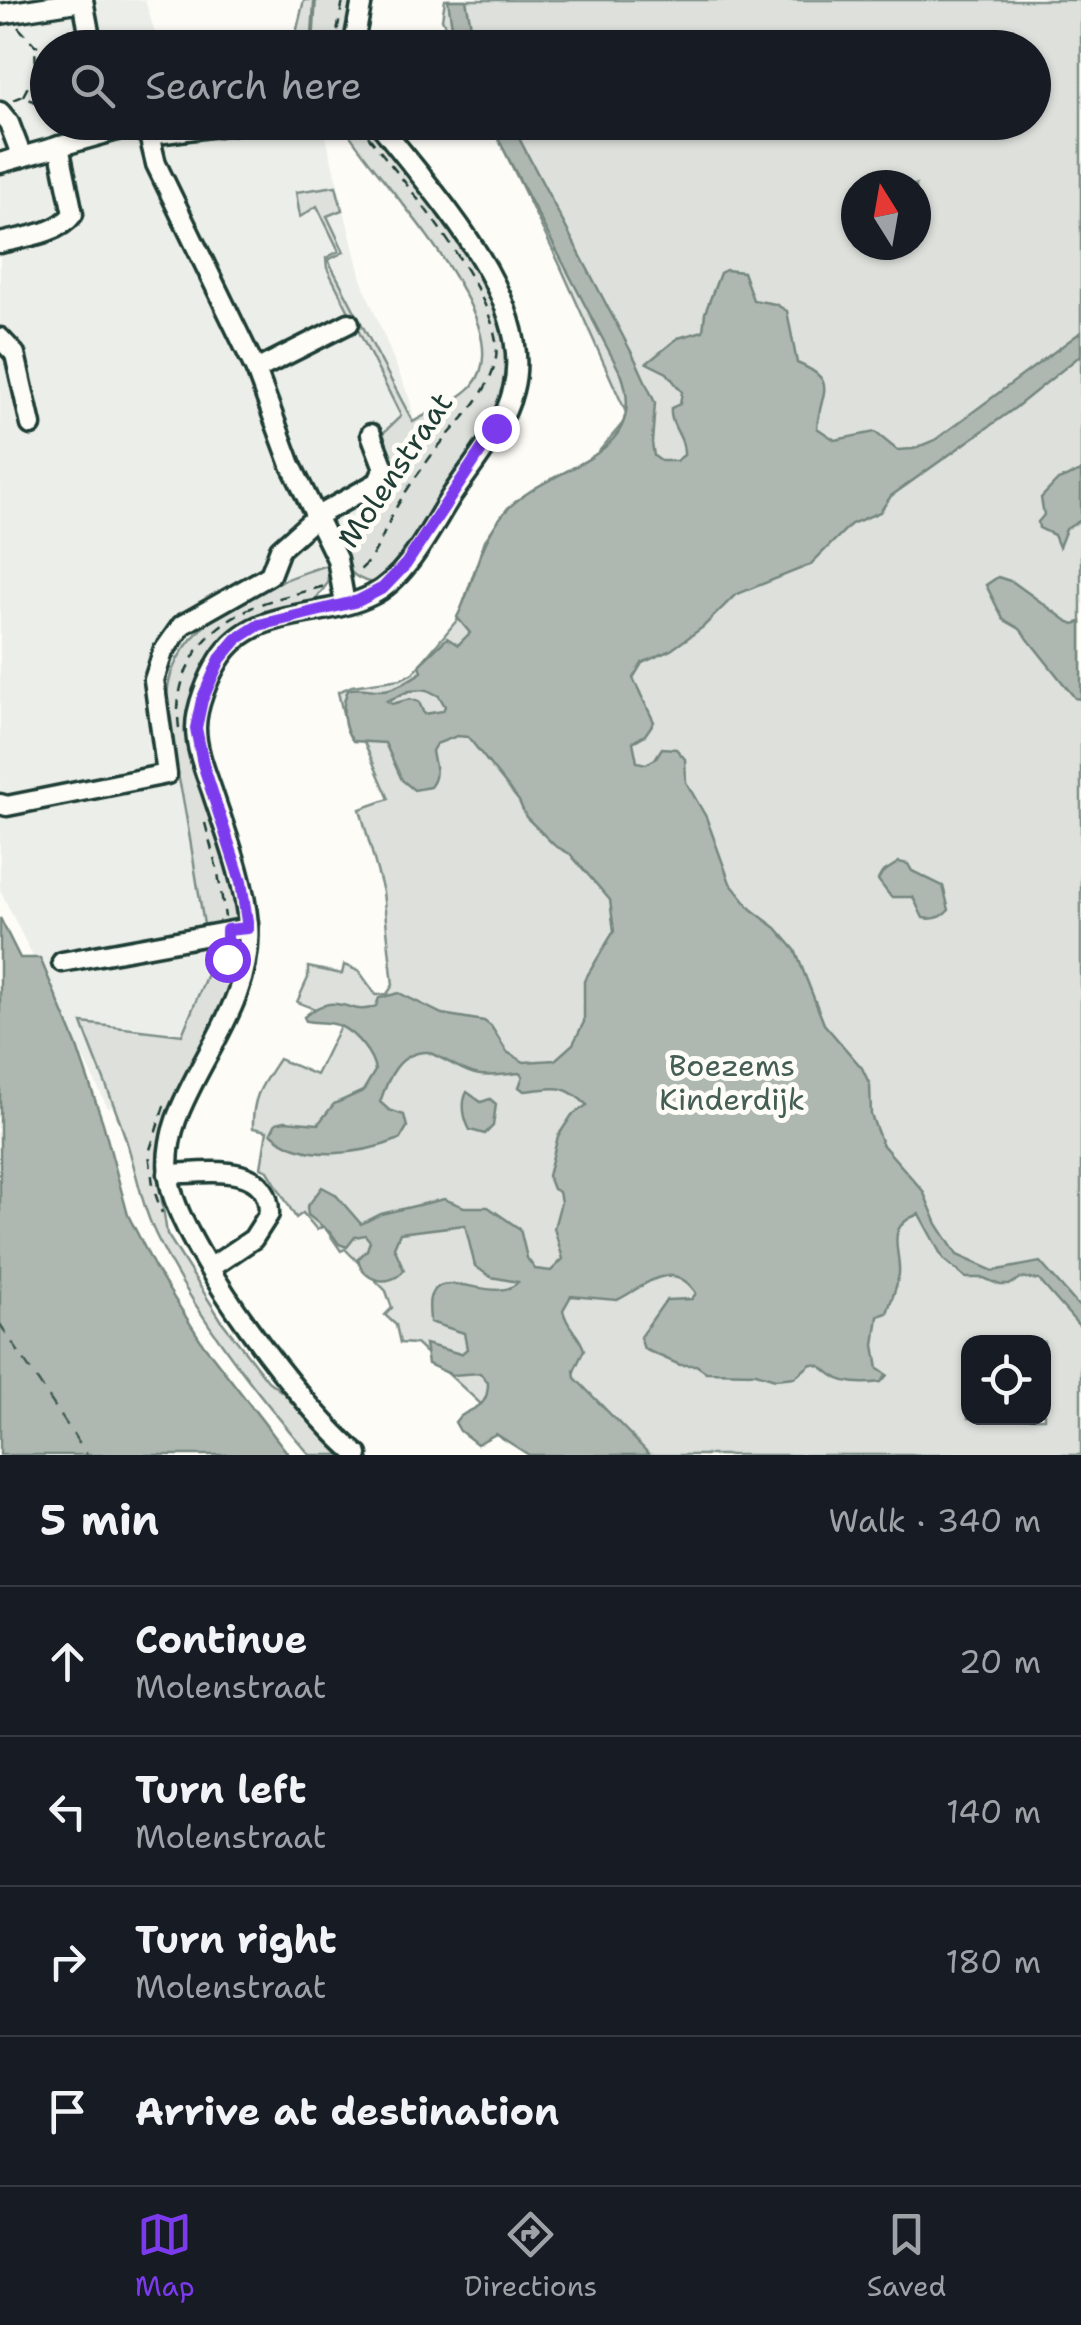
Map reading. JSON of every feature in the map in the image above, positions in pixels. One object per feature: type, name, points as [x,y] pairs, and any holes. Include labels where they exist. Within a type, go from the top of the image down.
[{"type":"street","points":[[7,13],[83,0],[89,30]]},
{"type":"street","points":[[356,30],[362,0]]},
{"type":"street","points":[[6,106],[22,157]]},
{"type":"street","points":[[0,164],[78,140]]},
{"type":"street","points":[[150,140],[156,164],[256,370],[292,465],[337,559],[345,604]]},
{"type":"street","name":"Molenstraat","points":[[168,1174],[171,1137],[178,1116],[244,974],[248,928],[241,882],[198,743],[198,714],[220,659],[247,631],[272,620],[345,604],[383,588],[406,564],[503,417],[516,378],[513,336],[496,286],[461,230],[392,140]]},
{"type":"street","points":[[0,243],[56,228],[71,218],[59,146]]},
{"type":"street","points":[[256,370],[349,323]]},
{"type":"street","points":[[0,338],[15,354],[31,425]]},
{"type":"street","points":[[0,804],[7,806],[168,774],[154,680],[163,652],[182,625],[270,575],[280,550],[317,516],[378,482],[384,468],[371,434]]},
{"type":"street","points":[[62,962],[248,928]]},
{"type":"street","points":[[210,1268],[253,1239],[269,1214],[268,1202],[253,1180],[242,1174],[168,1174],[176,1203],[210,1268],[234,1307],[331,1429],[358,1455]]},
{"type":"path","points":[[337,30],[343,0]]},
{"type":"path","points":[[7,13],[30,41]]},
{"type":"path","points":[[6,106],[22,96],[30,82]]},
{"type":"path","points":[[22,96],[30,100]]},
{"type":"path","name":"Molenstraat","points":[[183,742],[178,725],[178,695],[186,666],[205,640],[222,624],[248,609],[359,572],[377,553],[399,502],[435,450],[482,394],[496,360],[486,310],[464,265],[370,140]]},
{"type":"path","points":[[205,823],[227,930],[224,982]]},
{"type":"shaded area","points":[[0,0],[145,0],[154,30],[30,30],[30,140],[327,140],[361,279],[410,400],[423,467],[366,549],[204,652],[189,728],[231,933],[167,1094],[108,1108],[0,890]]},
{"type":"shaded area","points":[[448,0],[466,0],[472,30],[452,30]]},
{"type":"shaded area","points":[[499,140],[520,140],[637,363],[655,403],[652,443],[654,456],[661,461],[676,461],[684,455],[671,414],[671,408],[680,404],[682,392],[667,373],[647,363],[678,338],[703,331],[705,313],[720,273],[726,270],[743,272],[753,300],[787,311],[797,363],[823,382],[817,428],[835,440],[875,432],[897,450],[913,449],[935,440],[1081,332],[1081,355],[1015,408],[891,496],[880,512],[851,524],[810,565],[735,595],[703,627],[671,650],[642,663],[633,678],[654,722],[645,735],[633,742],[637,762],[646,764],[655,759],[662,748],[676,749],[685,759],[686,782],[706,817],[730,883],[751,909],[776,928],[795,950],[824,1024],[862,1068],[870,1085],[871,1115],[882,1144],[923,1191],[937,1224],[957,1255],[993,1271],[1040,1262],[1081,1309],[1081,1328],[1039,1280],[1021,1278],[1000,1285],[984,1278],[966,1278],[944,1260],[919,1214],[908,1219],[897,1232],[898,1279],[887,1313],[878,1316],[874,1345],[878,1369],[887,1375],[881,1382],[843,1381],[811,1364],[795,1377],[775,1379],[756,1373],[706,1372],[696,1365],[680,1365],[644,1349],[640,1337],[666,1300],[692,1299],[696,1293],[677,1277],[657,1278],[617,1300],[571,1296],[563,1310],[584,1350],[574,1371],[575,1378],[650,1455],[529,1455],[496,1434],[477,1444],[460,1431],[455,1422],[485,1400],[488,1383],[480,1373],[452,1375],[428,1364],[425,1344],[461,1354],[467,1349],[464,1333],[430,1322],[429,1301],[436,1289],[457,1284],[497,1290],[518,1282],[491,1277],[475,1266],[465,1225],[400,1233],[394,1247],[404,1270],[391,1279],[377,1280],[365,1273],[358,1259],[370,1241],[365,1235],[355,1237],[347,1247],[339,1244],[308,1215],[307,1207],[322,1187],[335,1194],[361,1224],[381,1214],[444,1199],[464,1207],[488,1207],[520,1229],[527,1258],[535,1269],[551,1271],[563,1259],[554,1228],[561,1202],[548,1176],[558,1136],[572,1115],[587,1105],[564,1089],[524,1091],[519,1087],[523,1076],[519,1073],[478,1075],[428,1052],[402,1061],[380,1102],[404,1115],[407,1127],[400,1139],[368,1149],[333,1153],[299,1149],[271,1133],[276,1123],[285,1121],[318,1124],[334,1104],[363,1091],[375,1071],[367,1052],[346,1029],[332,1023],[306,1021],[304,1017],[326,1004],[367,1009],[376,1006],[379,998],[399,993],[442,1014],[484,1021],[507,1052],[524,1062],[555,1060],[573,1044],[584,1022],[584,981],[614,931],[610,900],[570,854],[554,845],[526,817],[519,801],[468,737],[457,736],[436,744],[432,751],[436,770],[433,783],[414,790],[402,780],[385,743],[353,741],[344,709],[348,690],[398,686],[422,672],[420,664],[447,638],[458,645],[470,633],[457,617],[495,525],[522,497],[608,444],[621,427],[627,405],[622,376]],"holes":[[[427,690],[439,696],[445,706],[443,711],[424,714],[419,702],[387,701],[409,691]]]},
{"type":"shaded area","points":[[1081,471],[1081,520],[1066,529],[1059,547],[1054,535],[1039,528],[1038,522],[1044,515],[1041,498],[1058,480]]},
{"type":"shaded area","points":[[998,577],[1013,582],[1067,621],[1081,622],[1081,699],[1075,698],[1020,629],[1003,619],[986,585]]},
{"type":"shaded area","points":[[899,862],[943,886],[949,910],[946,913],[923,918],[913,897],[891,897],[878,880]]},
{"type":"shaded area","points":[[0,918],[20,958],[40,958],[76,1044],[128,1215],[155,1268],[203,1344],[289,1455],[0,1455]]},
{"type":"shaded area","points":[[467,1092],[481,1102],[490,1099],[496,1104],[493,1126],[485,1134],[468,1126],[464,1106]]},
{"type":"green space","points":[[304,0],[355,0],[349,30],[297,29]]},
{"type":"green space","name":"Boezems Kinderdijk","points":[[445,0],[1081,0],[1081,1455],[536,1455],[416,1344],[400,1343],[396,1325],[385,1315],[392,1308],[386,1291],[345,1249],[341,1251],[324,1226],[317,1230],[303,1213],[296,1218],[268,1171],[261,1168],[267,1131],[253,1128],[256,1099],[279,1059],[316,1075],[343,1020],[297,1002],[308,978],[308,967],[342,974],[344,965],[359,971],[376,995],[387,994],[393,985],[383,892],[360,809],[389,799],[358,728],[347,730],[338,692],[413,673],[458,619],[485,540],[508,508],[595,456],[628,417],[499,140],[1051,140],[1051,30],[447,30],[442,19]]},
{"type":"green space","points":[[353,140],[382,140],[479,263],[514,356],[506,397],[416,543],[378,584],[354,575],[348,568],[346,550],[361,517],[355,498],[390,471],[392,458],[382,434],[401,416],[327,268],[326,258],[339,251],[317,206],[300,217],[296,192],[336,186],[342,210],[327,216],[344,252],[328,260],[413,422],[472,386],[483,359],[479,326],[462,290],[438,251]]},
{"type":"green space","points":[[330,564],[327,584],[310,607],[264,618],[195,700],[244,917],[237,970],[224,1007],[170,1115],[160,1142],[157,1167],[167,1234],[223,1323],[268,1381],[314,1416],[354,1455],[310,1455],[248,1379],[191,1298],[149,1218],[123,1130],[82,1023],[182,1035],[207,974],[209,952],[168,721],[167,696],[173,670],[186,646],[227,609],[279,582]]},
{"type":"waterway","points":[[313,30],[315,0]]},
{"type":"ferry route","points":[[0,1324],[87,1455]]},
{"type":"route","points":[[227,959],[227,930],[248,928],[241,882],[198,743],[198,714],[213,672],[228,648],[247,631],[272,620],[358,601],[393,580],[496,428]]}]
